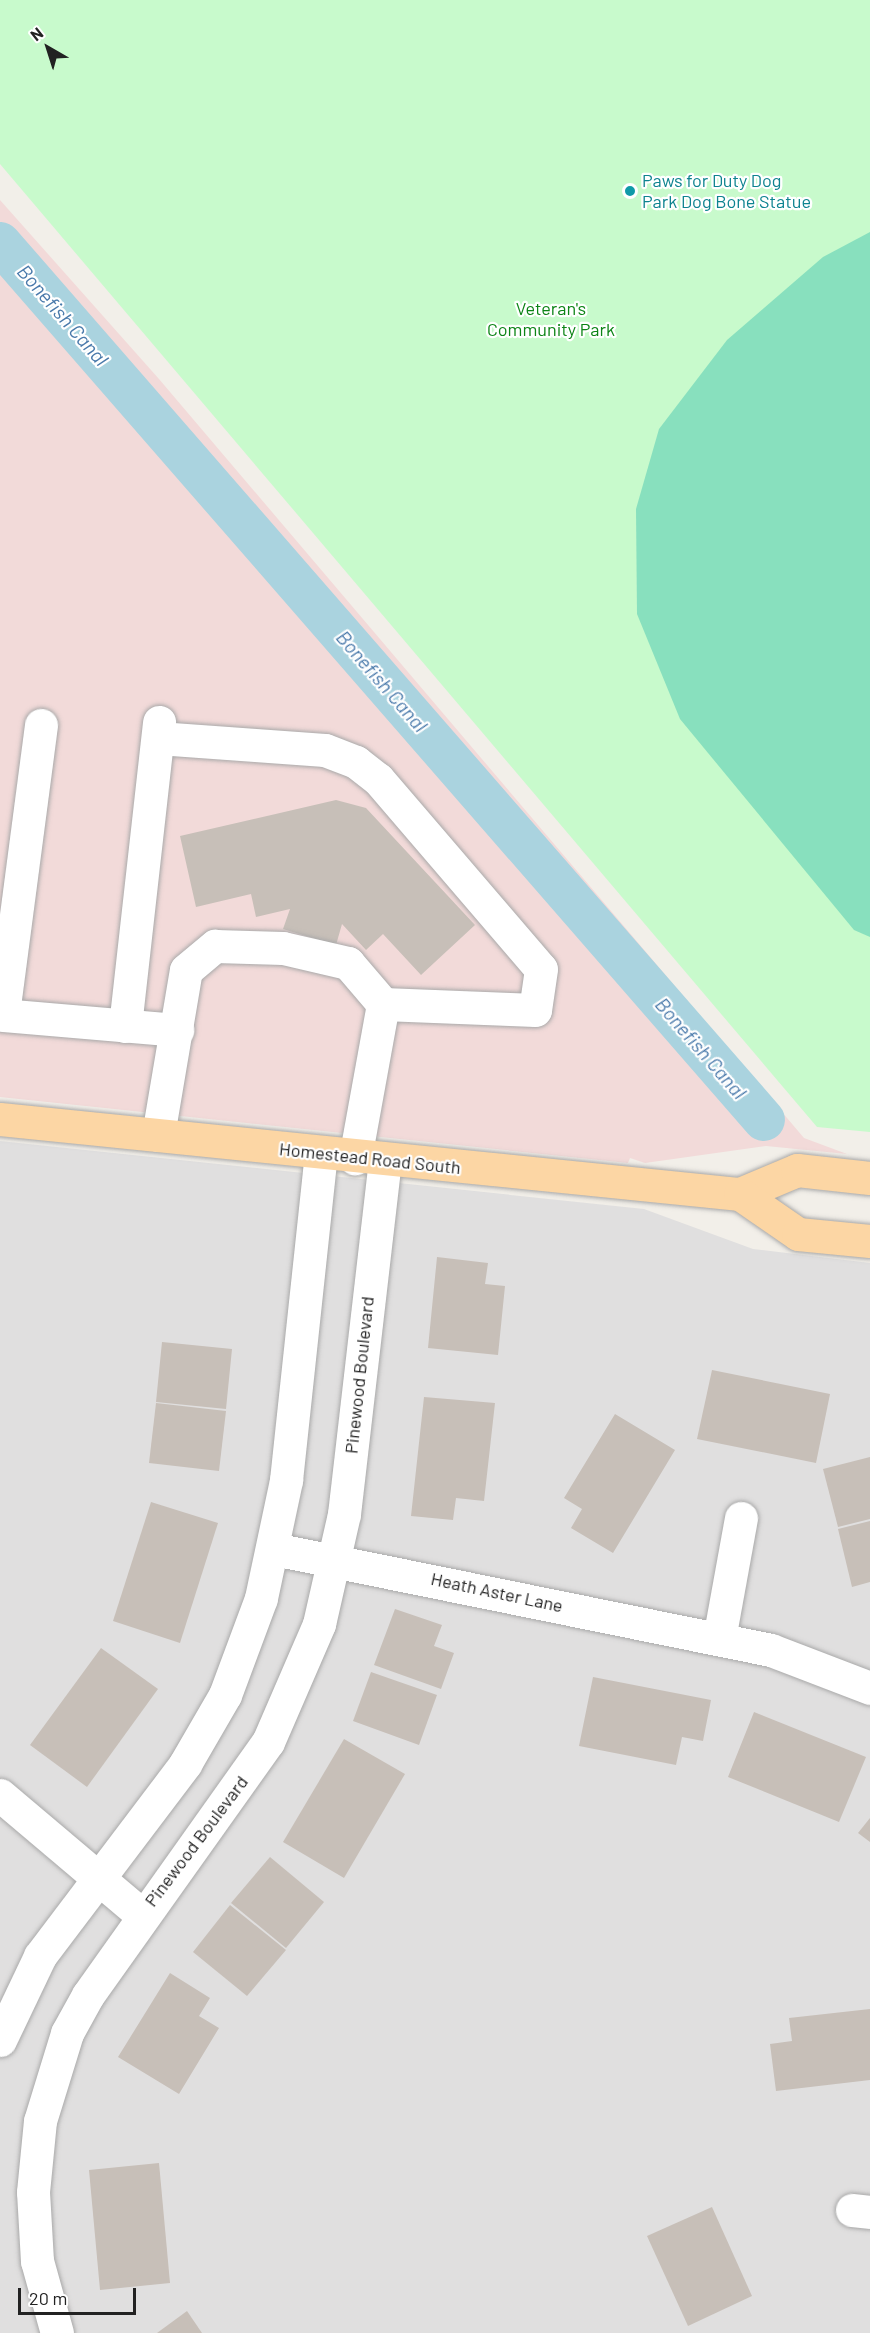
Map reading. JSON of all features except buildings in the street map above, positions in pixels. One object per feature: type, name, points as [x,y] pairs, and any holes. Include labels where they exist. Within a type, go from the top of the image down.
[{"type":"main road","name":"Homestead Road South","points":[[0,1119],[370,1160],[740,1194],[797,1170],[870,1178]]},
{"type":"main road","name":"Homestead Road South","points":[[740,1194],[798,1234],[870,1241]]},
{"type":"street","points":[[41,725],[3,1015],[177,1030]]},
{"type":"street","points":[[125,1026],[159,730],[325,750],[356,762],[378,779],[541,969],[535,1010],[383,1004],[348,963],[283,948],[215,946],[186,970],[158,1135]]},
{"type":"street","name":"Pinewood Boulevard","points":[[57,2333],[37,2261],[33,2192],[40,2121],[67,2033],[141,1914],[230,1803],[268,1742],[319,1624],[336,1558],[383,1004]]},
{"type":"street","points":[[0,2040],[40,1956],[98,1873],[185,1764],[225,1695],[274,1549],[297,1386],[321,1154]]},
{"type":"street","points":[[719,1639],[741,1518]]},
{"type":"street","name":"Heath Aster Lane","points":[[274,1549],[336,1558],[771,1650],[870,1688]]},
{"type":"street","points":[[0,1795],[98,1873],[141,1914]]},
{"type":"shaded area","points":[[0,200],[159,379],[804,1138],[847,1154],[766,1146],[645,1163],[630,1158],[628,1163],[0,1097]]},
{"type":"shaded area","points":[[0,1141],[644,1209],[753,1249],[870,1263],[870,2333],[0,2333]]},
{"type":"green space","name":"Veteran's Community Park","points":[[0,0],[870,0],[870,1132],[817,1127],[0,164]]},
{"type":"green space","points":[[870,232],[870,937],[854,930],[680,719],[637,614],[636,509],[659,429],[727,340],[823,257]]},
{"type":"waterway","name":"Bonefish Canal","points":[[0,243],[764,1120]]},
{"type":"place","name":"Paws for Duty Dog Park Dog Bone Statue","points":[[630,191]]}]
